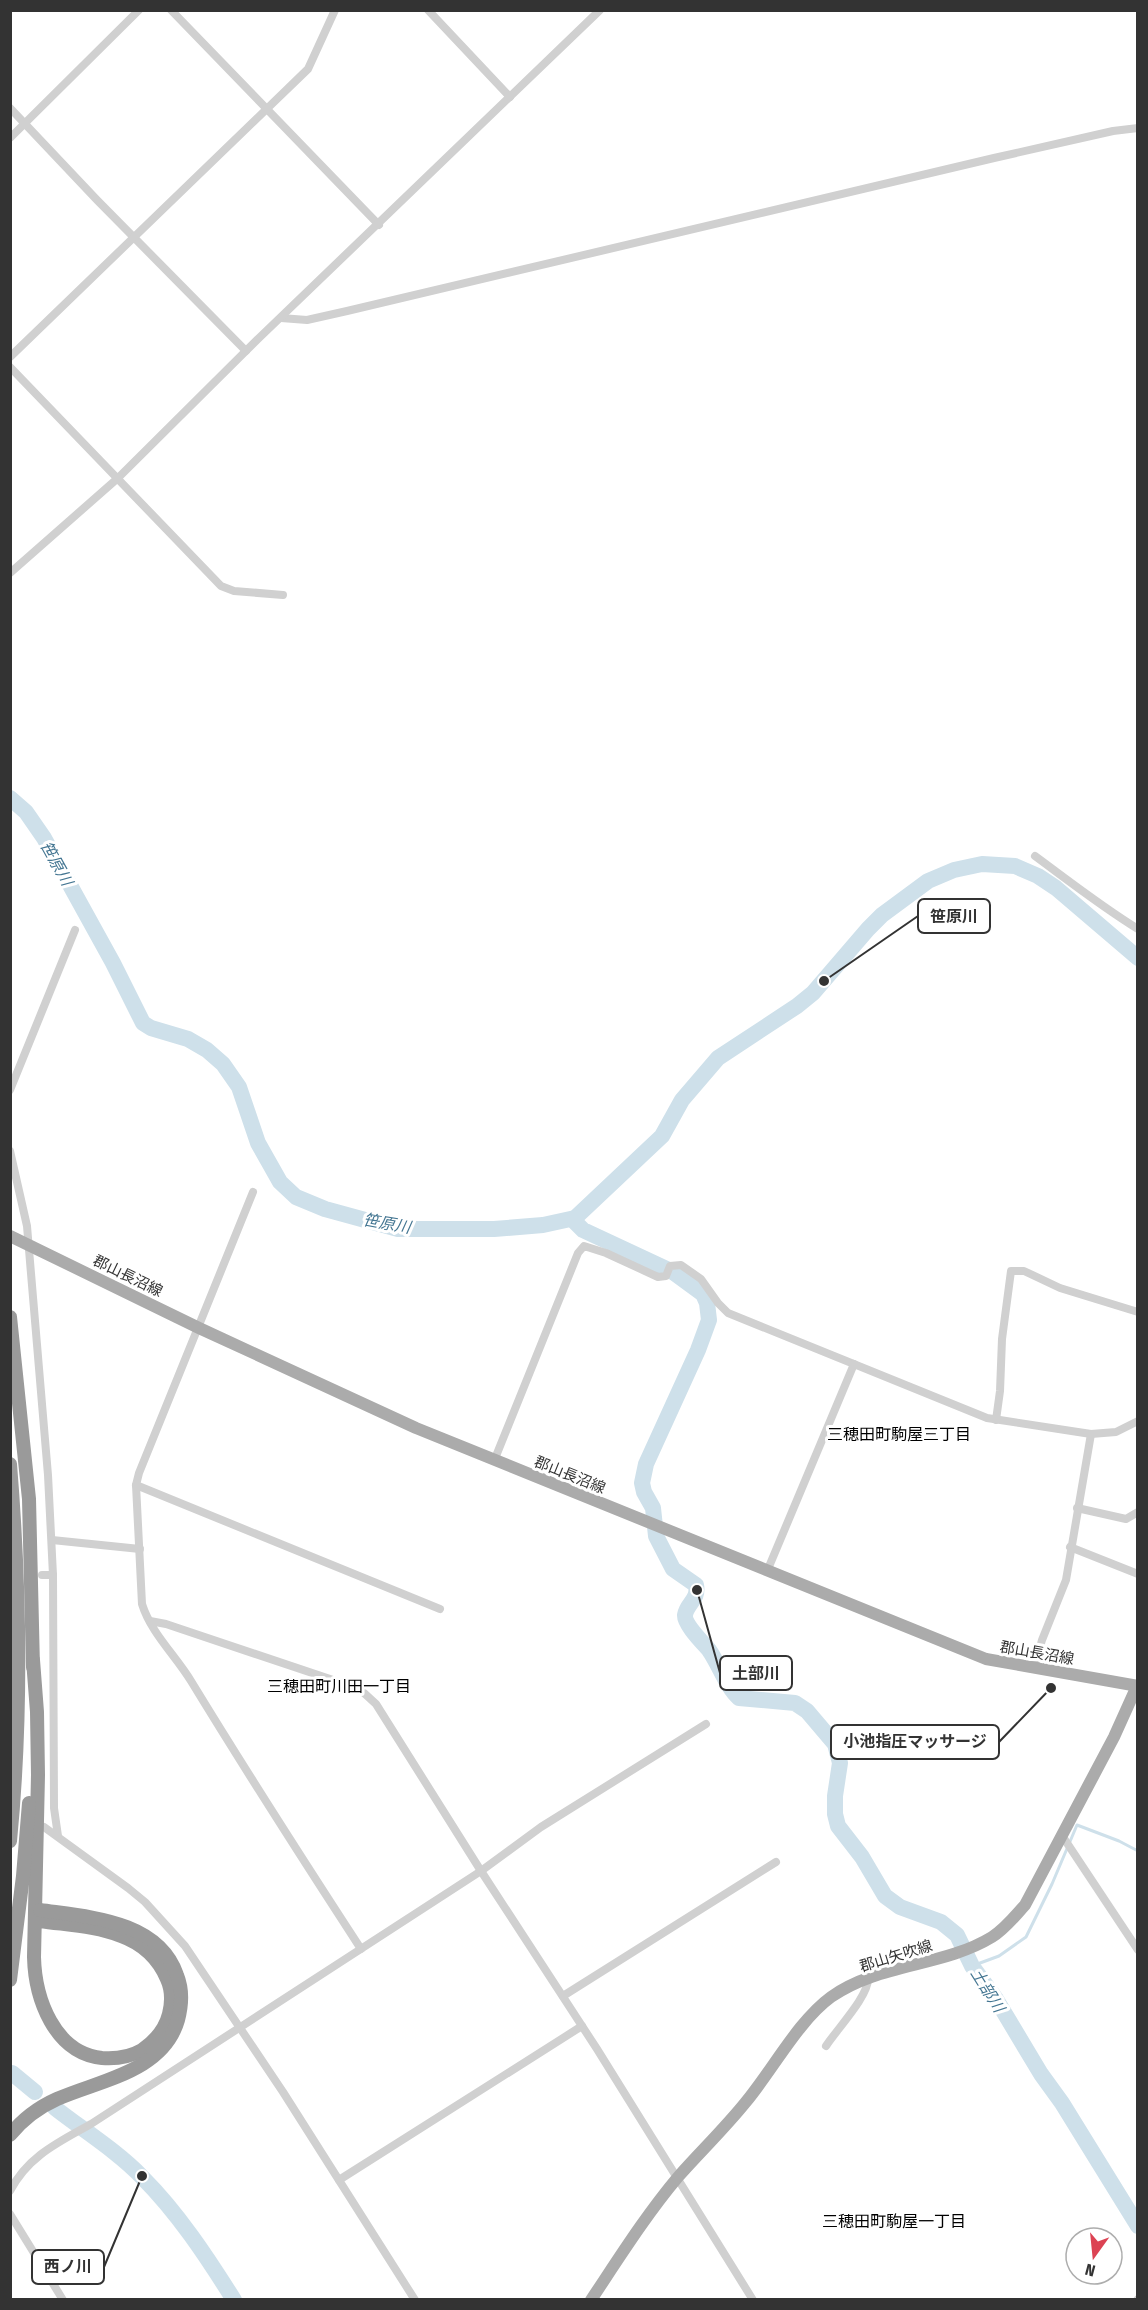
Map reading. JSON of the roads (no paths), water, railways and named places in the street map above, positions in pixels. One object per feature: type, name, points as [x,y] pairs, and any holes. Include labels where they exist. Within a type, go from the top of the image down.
[{"type":"highway","points":[[10,1317],[29,1499],[38,1775],[34,1964],[42,2003],[56,2030],[66,2041],[75,2048],[97,2058],[109,2059],[135,2054],[156,2038],[168,2018],[171,1994],[169,1984],[153,1955],[132,1941],[111,1933],[40,1916],[113,1922],[140,1933],[162,1950],[176,1970],[182,1995],[181,2009],[172,2035],[151,2058],[119,2076],[56,2099],[29,2117],[10,2136]]},
{"type":"highway","points":[[10,1464],[15,1537],[17,1708],[10,1841]]},
{"type":"highway","points":[[10,1639],[15,1537]]},
{"type":"highway","points":[[10,1980],[27,1833],[33,1660]]},
{"type":"main road","name":"郡山長沼線","points":[[10,1236],[199,1328],[416,1428],[986,1659],[1137,1686]]},
{"type":"main road","name":"郡山矢吹線","points":[[592,2299],[631,2240],[677,2178],[746,2103],[802,2027],[831,1998],[868,1978],[949,1955],[993,1937],[1025,1905],[1063,1837],[1137,1686]]},
{"type":"street","points":[[10,138],[139,10]]},
{"type":"street","points":[[171,10],[379,225]]},
{"type":"street","points":[[10,357],[311,65],[334,10]]},
{"type":"street","points":[[428,10],[510,97]]},
{"type":"street","points":[[10,573],[118,478],[246,351],[600,10]]},
{"type":"street","points":[[10,108],[246,351]]},
{"type":"street","points":[[281,318],[307,320],[1113,131],[1137,128]]},
{"type":"street","points":[[10,367],[222,586],[234,591],[283,595]]},
{"type":"street","points":[[1035,856],[1083,890],[1096,903],[1137,929]]},
{"type":"street","points":[[10,1090],[75,930]]},
{"type":"street","points":[[10,1151],[27,1226],[52,1540],[55,1678],[54,1808],[58,1836]]},
{"type":"street","points":[[253,1192],[139,1473],[136,1485],[141,1549],[141,1595],[144,1611],[150,1621],[184,1670],[246,1772],[361,1949]]},
{"type":"street","points":[[494,1461],[580,1248],[586,1247],[606,1253],[658,1277],[667,1275],[670,1266],[681,1265],[701,1279],[728,1313],[971,1413],[996,1420],[1091,1434],[1116,1432],[1137,1421]]},
{"type":"street","points":[[996,1420],[1000,1392],[1002,1339],[1011,1271],[1024,1271],[1060,1288],[1137,1312]]},
{"type":"street","points":[[768,1569],[854,1364]]},
{"type":"street","points":[[1035,1668],[1042,1640],[1066,1580],[1091,1434]]},
{"type":"street","points":[[136,1485],[440,1610]]},
{"type":"street","points":[[1077,1508],[1126,1519],[1137,1512]]},
{"type":"street","points":[[52,1540],[141,1549]]},
{"type":"street","points":[[1070,1547],[1137,1574]]},
{"type":"street","points":[[42,1575],[53,1575]]},
{"type":"street","points":[[150,1621],[166,1624],[351,1686],[364,1693],[376,1704],[582,2026],[753,2300]]},
{"type":"street","points":[[10,2191],[35,2158],[481,1871],[532,1833],[706,1724]]},
{"type":"street","points":[[44,1827],[128,1888],[170,1929],[214,1988],[415,2300]]},
{"type":"street","points":[[1063,1837],[1137,1950]]},
{"type":"street","points":[[563,1996],[776,1862]]},
{"type":"street","points":[[826,2046],[837,2028],[860,2001],[867,1988],[868,1978]]},
{"type":"street","points":[[339,2180],[582,2026]]},
{"type":"street","points":[[10,2214],[63,2300]]},
{"type":"waterway","name":"笹原川","points":[[10,798],[26,812],[44,838],[113,963],[143,1023],[151,1028],[188,1039],[207,1050],[223,1064],[239,1087],[258,1143],[280,1182],[296,1197],[325,1209],[398,1229],[494,1229],[543,1225],[575,1218],[662,1136],[682,1100],[718,1058],[813,993],[882,915],[928,881],[954,870],[982,864],[1015,866],[1038,876],[1056,888],[1138,958]]},
{"type":"waterway","name":"土部川","points":[[575,1218],[575,1222],[583,1230],[673,1272],[703,1294],[707,1303],[709,1320],[698,1350],[646,1464],[642,1483],[653,1508],[656,1536],[673,1569],[696,1585],[696,1594],[685,1615],[687,1623],[709,1650],[739,1698],[795,1703],[807,1711],[835,1744],[840,1763],[835,1796],[838,1826],[862,1857],[885,1896],[900,1907],[941,1922],[957,1935],[972,1966],[996,1999],[1138,2226]]},
{"type":"waterway","points":[[972,1966],[999,1956],[1026,1937],[1077,1825],[1138,1851]]},
{"type":"waterway","points":[[12,2073],[35,2092]]},
{"type":"waterway","points":[[55,2108],[122,2158],[155,2191],[191,2236],[234,2300]]},
{"type":"tunnel","points":[[10,1917],[40,1921]]},
{"type":"place","name":"笹原川","points":[[824,981]]},
{"type":"place","name":"土部川","points":[[697,1590]]},
{"type":"place","name":"小池指圧マッサージ","points":[[1051,1688]]},
{"type":"place","name":"西ノ川","points":[[142,2176]]},
{"type":"district","name":"三穂田町駒屋三丁目","points":[[899,1434]]},
{"type":"district","name":"三穂田町川田一丁目","points":[[339,1686]]},
{"type":"district","name":"三穂田町駒屋一丁目","points":[[894,2221]]}]
